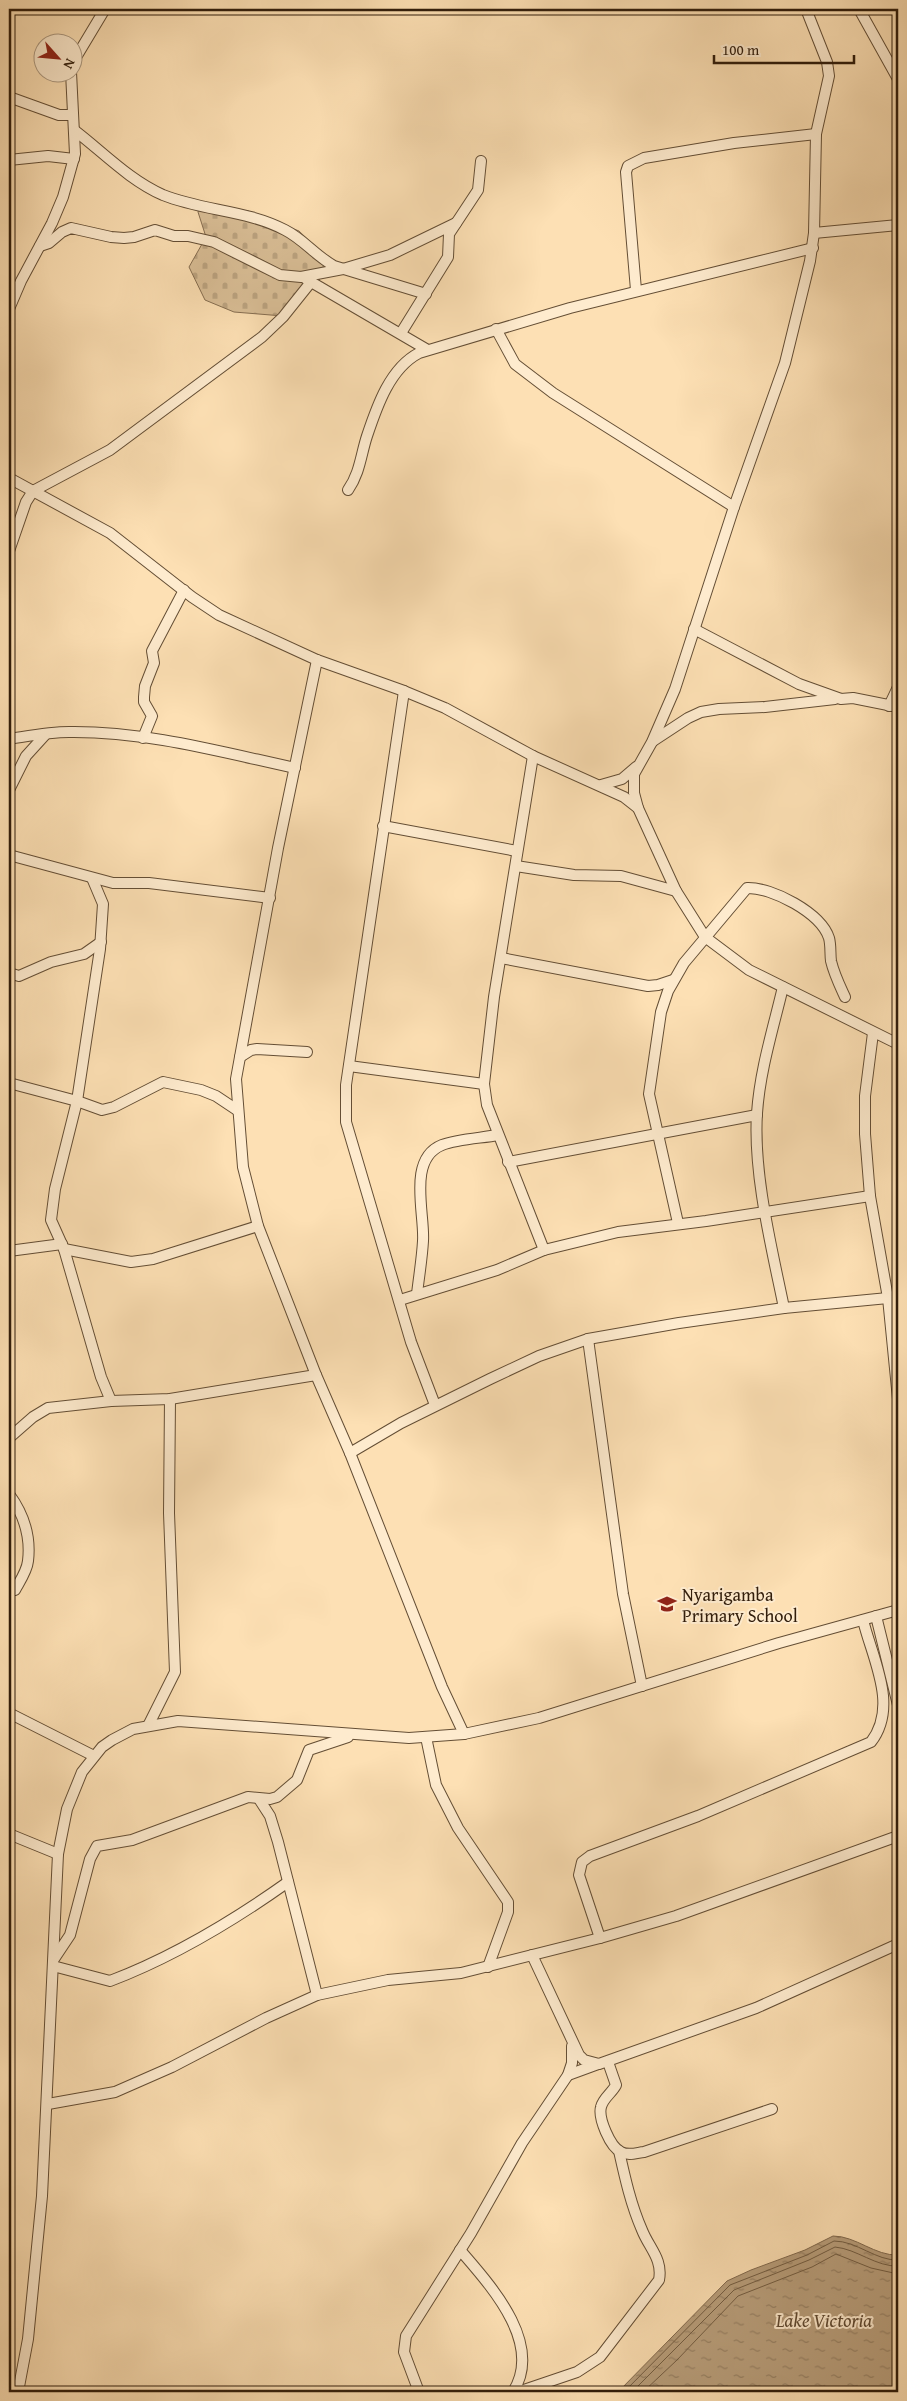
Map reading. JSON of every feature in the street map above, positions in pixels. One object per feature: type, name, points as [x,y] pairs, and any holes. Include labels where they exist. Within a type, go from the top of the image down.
[{"type":"street","points":[[82,47],[105,9]]},
{"type":"street","points":[[601,785],[622,779],[637,766],[652,742],[675,689],[734,507],[785,362],[812,248],[816,134],[829,76],[827,62],[806,9]]},
{"type":"street","points":[[859,9],[898,79]]},
{"type":"street","points":[[9,309],[63,197],[74,160],[71,82]]},
{"type":"street","points":[[9,97],[59,115],[72,115]]},
{"type":"street","points":[[74,130],[137,181],[166,196],[254,217],[285,230],[320,259],[343,270],[371,276],[426,294]]},
{"type":"street","points":[[636,290],[626,172],[628,166],[644,158],[734,143],[816,134]]},
{"type":"street","points":[[9,160],[48,156],[74,160]]},
{"type":"street","points":[[401,333],[448,257],[449,236],[478,190],[481,161]]},
{"type":"street","points":[[40,246],[50,243],[62,232],[71,228],[124,238],[134,238],[155,230],[174,236],[206,239],[280,275],[301,277],[343,270],[390,255],[456,223]]},
{"type":"street","points":[[814,233],[898,225]]},
{"type":"street","points":[[348,490],[357,475],[368,435],[394,374],[407,359],[426,349],[636,290],[812,248]]},
{"type":"street","points":[[301,277],[426,349]]},
{"type":"street","points":[[9,551],[26,502],[33,491],[110,450],[262,337],[283,317],[311,282]]},
{"type":"street","points":[[496,329],[515,364],[553,393],[734,507]]},
{"type":"street","points":[[9,478],[110,533],[219,615],[316,660],[404,691],[445,708],[533,756],[601,785],[624,797],[638,808]]},
{"type":"street","points":[[143,738],[152,716],[144,702],[144,697],[148,678],[154,663],[152,650],[184,590]]},
{"type":"street","points":[[694,629],[799,684],[841,699]]},
{"type":"street","points":[[316,660],[236,1079],[243,1168],[258,1226],[316,1375],[350,1453],[442,1687],[464,1734]]},
{"type":"street","points":[[652,742],[688,718],[701,712],[853,698],[894,706],[898,687]]},
{"type":"street","points":[[404,691],[346,1085],[346,1122],[411,1342],[435,1405]]},
{"type":"street","points":[[9,739],[46,734],[92,732],[169,741],[295,768]]},
{"type":"street","points":[[9,790],[26,756],[46,734]]},
{"type":"street","points":[[533,756],[501,958],[484,1084],[487,1105],[544,1250]]},
{"type":"street","points":[[637,766],[633,783],[638,808],[676,891],[705,937],[735,962],[898,1044]]},
{"type":"street","points":[[383,826],[517,852]]},
{"type":"street","points":[[9,855],[114,883],[149,883],[270,898]]},
{"type":"street","points":[[516,866],[574,875],[621,876],[676,891]]},
{"type":"street","points":[[92,878],[103,904],[101,942],[77,1101],[51,1212],[52,1227],[63,1247],[101,1377],[111,1401]]},
{"type":"street","points":[[678,1223],[649,1094],[664,1003],[673,980],[705,937],[747,888],[758,888],[785,898],[818,920],[829,938],[832,967],[846,997]]},
{"type":"street","points":[[9,973],[19,976],[51,962],[84,954],[101,942]]},
{"type":"street","points":[[501,958],[653,986],[673,980]]},
{"type":"street","points":[[653,986],[661,994],[664,1003]]},
{"type":"street","points":[[783,987],[760,1081],[757,1141],[765,1212],[784,1308]]},
{"type":"street","points":[[873,1033],[864,1113],[870,1196],[888,1298],[898,1399]]},
{"type":"street","points":[[240,1057],[251,1050],[257,1049],[307,1052]]},
{"type":"street","points":[[349,1066],[484,1084]]},
{"type":"street","points":[[9,1084],[77,1101],[102,1110],[114,1107],[163,1082],[201,1090],[216,1096],[237,1110]]},
{"type":"street","points":[[508,1162],[757,1115]]},
{"type":"street","points":[[417,1294],[423,1239],[419,1190],[420,1178],[428,1158],[441,1146],[498,1135]]},
{"type":"street","points":[[400,1300],[497,1270],[544,1250],[618,1232],[870,1196]]},
{"type":"street","points":[[9,1251],[63,1247],[132,1262],[153,1259],[258,1226]]},
{"type":"street","points":[[350,1453],[435,1405],[539,1356],[588,1339],[679,1323],[784,1308],[888,1298]]},
{"type":"street","points":[[588,1339],[623,1594],[642,1686]]},
{"type":"street","points":[[9,1438],[33,1417],[48,1408],[111,1401],[170,1399],[316,1375]]},
{"type":"street","points":[[148,1726],[176,1672],[169,1513],[170,1399]]},
{"type":"street","points":[[9,1494],[23,1515],[26,1526],[28,1561],[15,1590]]},
{"type":"street","points":[[9,2386],[19,2391],[28,2339],[36,2271],[48,2104],[58,1854],[68,1809],[82,1772],[94,1756],[112,1740],[133,1729],[185,1721],[410,1738],[464,1734],[539,1718],[779,1643],[898,1610]]},
{"type":"street","points":[[876,1616],[898,1705]]},
{"type":"street","points":[[600,1938],[579,1875],[582,1862],[590,1856],[698,1816],[871,1742],[881,1724],[882,1684],[863,1620]]},
{"type":"street","points":[[9,1713],[94,1756]]},
{"type":"street","points":[[54,1963],[70,1935],[90,1859],[97,1846],[132,1840],[248,1797],[259,1799],[277,1797],[297,1780],[309,1750],[354,1735]]},
{"type":"street","points":[[426,1737],[436,1785],[458,1828],[508,1902],[508,1912],[488,1967]]},
{"type":"street","points":[[259,1799],[273,1826],[317,1995]]},
{"type":"street","points":[[9,1834],[58,1854]]},
{"type":"street","points":[[48,2104],[115,2092],[172,2067],[266,2018],[317,1995],[388,1980],[461,1973],[600,1938],[676,1916],[898,1836]]},
{"type":"street","points":[[54,1963],[110,1981],[206,1934],[250,1909],[288,1882]]},
{"type":"street","points":[[568,2075],[756,2008],[898,1944]]},
{"type":"street","points":[[532,1954],[579,2054],[584,2060],[603,2063]]},
{"type":"street","points":[[419,2392],[404,2352],[406,2336],[460,2250],[512,2159],[568,2075],[573,2054],[571,2040]]},
{"type":"street","points":[[518,2392],[577,2372],[594,2362],[635,2314],[659,2280],[661,2269],[642,2231],[624,2175],[619,2152],[606,2129],[600,2109],[602,2102],[616,2085],[603,2063]]},
{"type":"street","points":[[619,2152],[626,2154],[644,2152],[772,2109]]},
{"type":"street","points":[[460,2250],[488,2283],[515,2325],[521,2350],[521,2371],[513,2392]]},
{"type":"green space","points":[[212,206],[248,211],[299,231],[324,255],[324,264],[318,284],[304,291],[283,316],[234,312],[205,300],[189,267],[206,237],[198,212],[199,209]]},
{"type":"water","name":"Lake Victoria","points":[[833,2236],[850,2239],[881,2252],[898,2255],[898,2392],[618,2392],[727,2281],[805,2250]]},
{"type":"place","name":"Nyarigamba Primary School","points":[[667,1604]]}]
